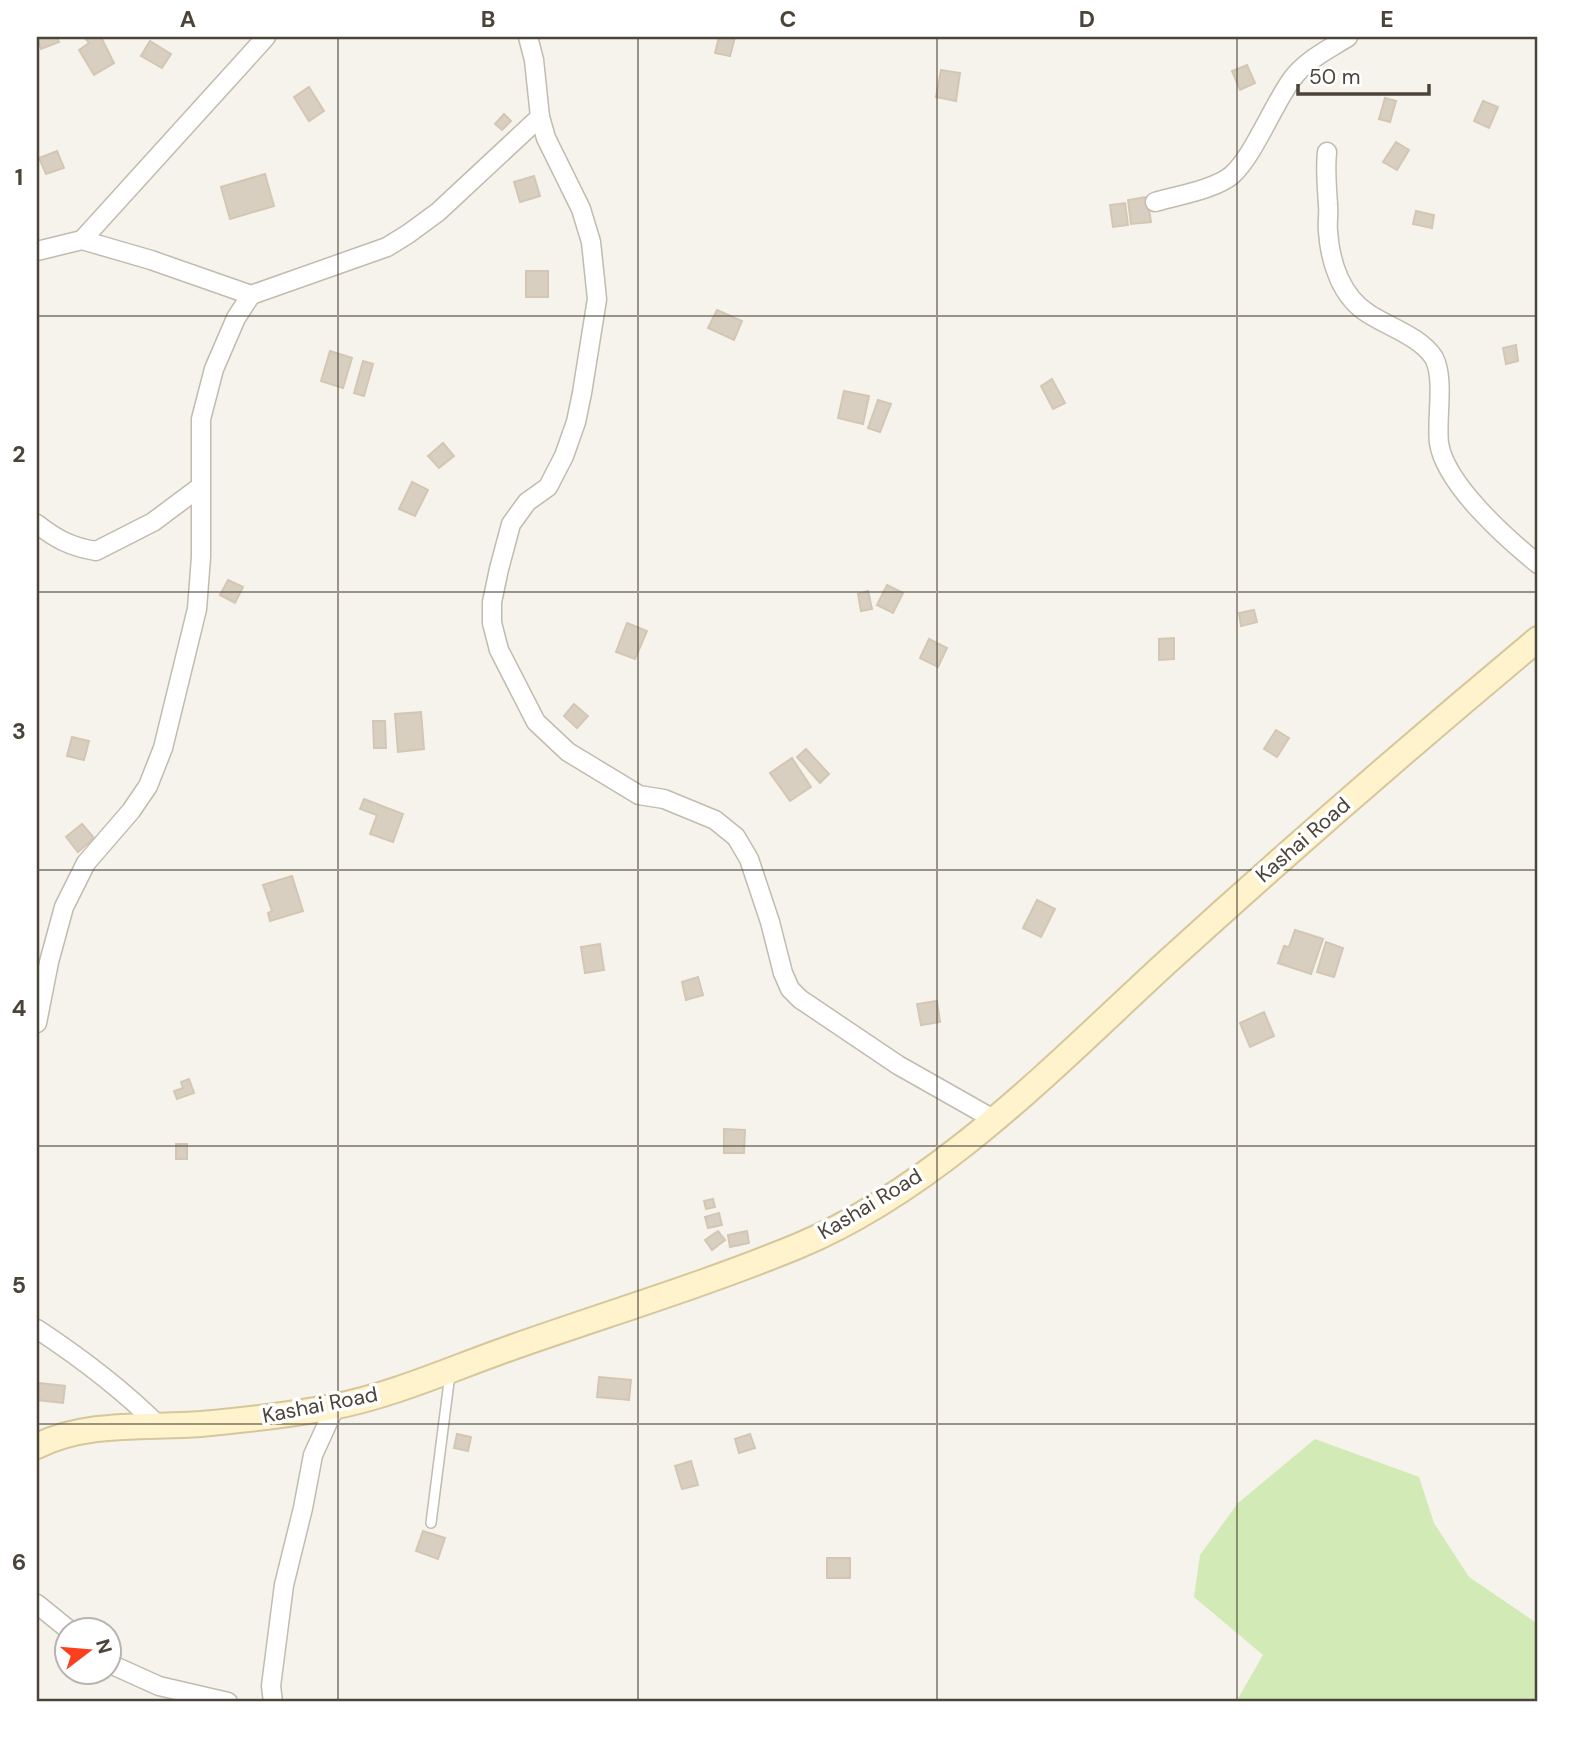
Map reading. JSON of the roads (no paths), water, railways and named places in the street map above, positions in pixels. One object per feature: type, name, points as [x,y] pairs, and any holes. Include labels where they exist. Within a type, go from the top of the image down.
[{"type":"street","points":[[82,240],[266,37]]},
{"type":"street","points":[[528,37],[534,60],[540,117],[547,138],[581,209],[591,242],[597,299],[576,422],[564,456],[548,487],[527,502],[511,524],[492,601],[492,623],[499,650],[536,722],[568,752],[639,795],[664,799],[715,821],[736,837],[749,859],[770,922],[783,973],[790,989],[800,999],[898,1065],[995,1120]]},
{"type":"street","points":[[1156,202],[1215,184],[1231,176],[1293,77],[1309,61],[1348,37]]},
{"type":"street","points":[[37,1023],[49,962],[64,907],[86,863],[131,811],[148,786],[163,748],[197,609],[201,557],[201,419],[214,369],[236,318],[251,295],[387,247],[408,234],[438,212],[540,117]]},
{"type":"street","points":[[1327,152],[1325,169],[1328,230],[1339,279],[1348,296],[1365,312],[1426,348],[1435,361],[1438,373],[1439,443],[1444,459],[1454,477],[1503,536],[1538,564]]},
{"type":"street","points":[[37,251],[82,240],[152,260],[251,295]]},
{"type":"street","points":[[37,524],[53,538],[96,551],[153,522],[200,487]]},
{"type":"street","name":"Kashai Road","points":[[37,1446],[76,1433],[117,1427],[268,1417],[335,1406],[398,1389],[800,1245],[845,1224],[903,1188],[995,1120],[1297,844],[1538,639]]},
{"type":"street","points":[[37,1329],[123,1392],[159,1426]]},
{"type":"street","points":[[273,1702],[271,1686],[284,1586],[313,1455],[335,1406]]},
{"type":"street","points":[[37,1604],[52,1616]]},
{"type":"street","points":[[122,1669],[159,1686],[228,1702]]},
{"type":"lane","points":[[431,1524],[451,1368]]}]
